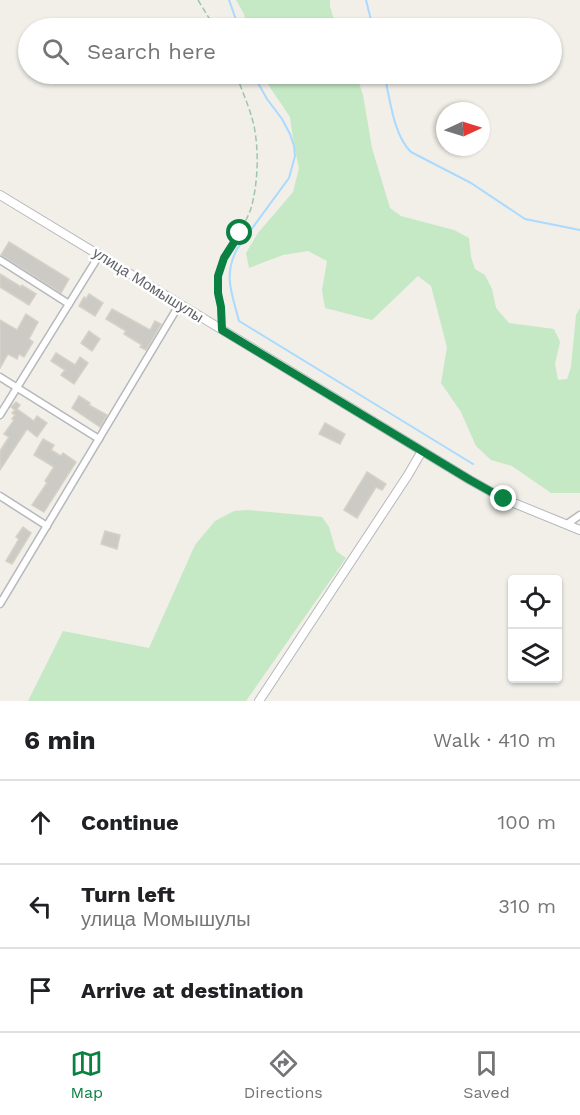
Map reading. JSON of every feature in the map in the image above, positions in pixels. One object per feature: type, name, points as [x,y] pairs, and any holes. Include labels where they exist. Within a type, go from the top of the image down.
[{"type":"street","name":"улица Момышулы","points":[[0,195],[504,499],[580,530]]},
{"type":"street","points":[[0,415],[100,254]]},
{"type":"street","points":[[0,260],[69,304]]},
{"type":"street","points":[[0,604],[179,304]]},
{"type":"street","points":[[0,377],[99,440]]},
{"type":"street","points":[[260,701],[422,451]]},
{"type":"street","points":[[0,496],[47,526]]},
{"type":"street","points":[[567,524],[580,515]]},
{"type":"path","points":[[198,0],[209,18]]},
{"type":"path","points":[[222,330],[218,276],[224,258],[240,233],[251,206],[257,162],[254,124],[240,84]]},
{"type":"green space","points":[[236,0],[330,0],[333,18],[245,18]]},
{"type":"green space","points":[[268,84],[359,84],[372,148],[390,208],[401,216],[454,230],[469,238],[475,269],[485,275],[492,289],[496,308],[509,323],[554,329],[560,342],[555,364],[558,380],[567,379],[571,367],[576,315],[580,308],[580,493],[551,493],[512,466],[491,460],[476,446],[461,412],[441,383],[447,347],[431,286],[418,276],[372,320],[325,308],[322,290],[327,261],[308,251],[283,255],[249,268],[246,253],[258,233],[293,192],[299,168],[290,117]]},
{"type":"green space","points":[[248,510],[322,517],[329,527],[336,551],[346,558],[246,701],[28,701],[63,631],[149,648],[195,545],[215,521],[234,511]]},
{"type":"building","points":[[9,242],[69,279],[61,293],[1,255]]},
{"type":"building","points":[[0,274],[36,294],[29,305],[0,287]]},
{"type":"building","points":[[89,294],[103,303],[95,316],[79,306],[84,297],[86,299]]},
{"type":"building","points":[[112,309],[150,330],[155,321],[161,324],[146,350],[124,334],[126,331],[106,319]]},
{"type":"building","points":[[26,314],[38,322],[29,339],[33,342],[24,357],[19,354],[17,359],[8,354],[0,368],[0,320],[17,330]]},
{"type":"building","points":[[89,331],[100,339],[92,351],[81,343]]},
{"type":"building","points":[[56,353],[75,365],[80,357],[88,363],[74,384],[61,375],[65,370],[51,361]]},
{"type":"building","points":[[79,396],[90,403],[89,405],[107,415],[100,427],[72,408]]},
{"type":"building","points":[[16,402],[20,405],[17,409],[34,421],[37,416],[47,423],[37,437],[27,429],[0,470],[0,451],[9,437],[4,434],[14,420],[12,419],[15,415],[12,413],[15,410],[11,407]]},
{"type":"building","points":[[325,423],[345,434],[340,444],[319,434]]},
{"type":"building","points":[[43,439],[54,445],[51,450],[61,456],[63,453],[76,462],[44,512],[32,505],[47,483],[45,481],[54,467],[34,455]]},
{"type":"building","points":[[367,472],[386,484],[382,490],[376,487],[357,518],[344,510]]},
{"type":"building","points":[[23,527],[31,533],[12,564],[6,561]]},
{"type":"building","points":[[105,531],[120,535],[117,549],[101,544]]},
{"type":"waterway","points":[[229,0],[235,18]]},
{"type":"waterway","points":[[366,0],[370,18]]},
{"type":"waterway","points":[[259,84],[290,134],[295,156],[289,178],[237,249],[233,259],[230,268],[230,285],[239,321],[473,464]]},
{"type":"waterway","points":[[386,84],[396,126],[411,152],[471,183],[525,219],[580,230]]},
{"type":"route","points":[[240,233],[224,258],[218,276],[222,330],[504,499]]}]
